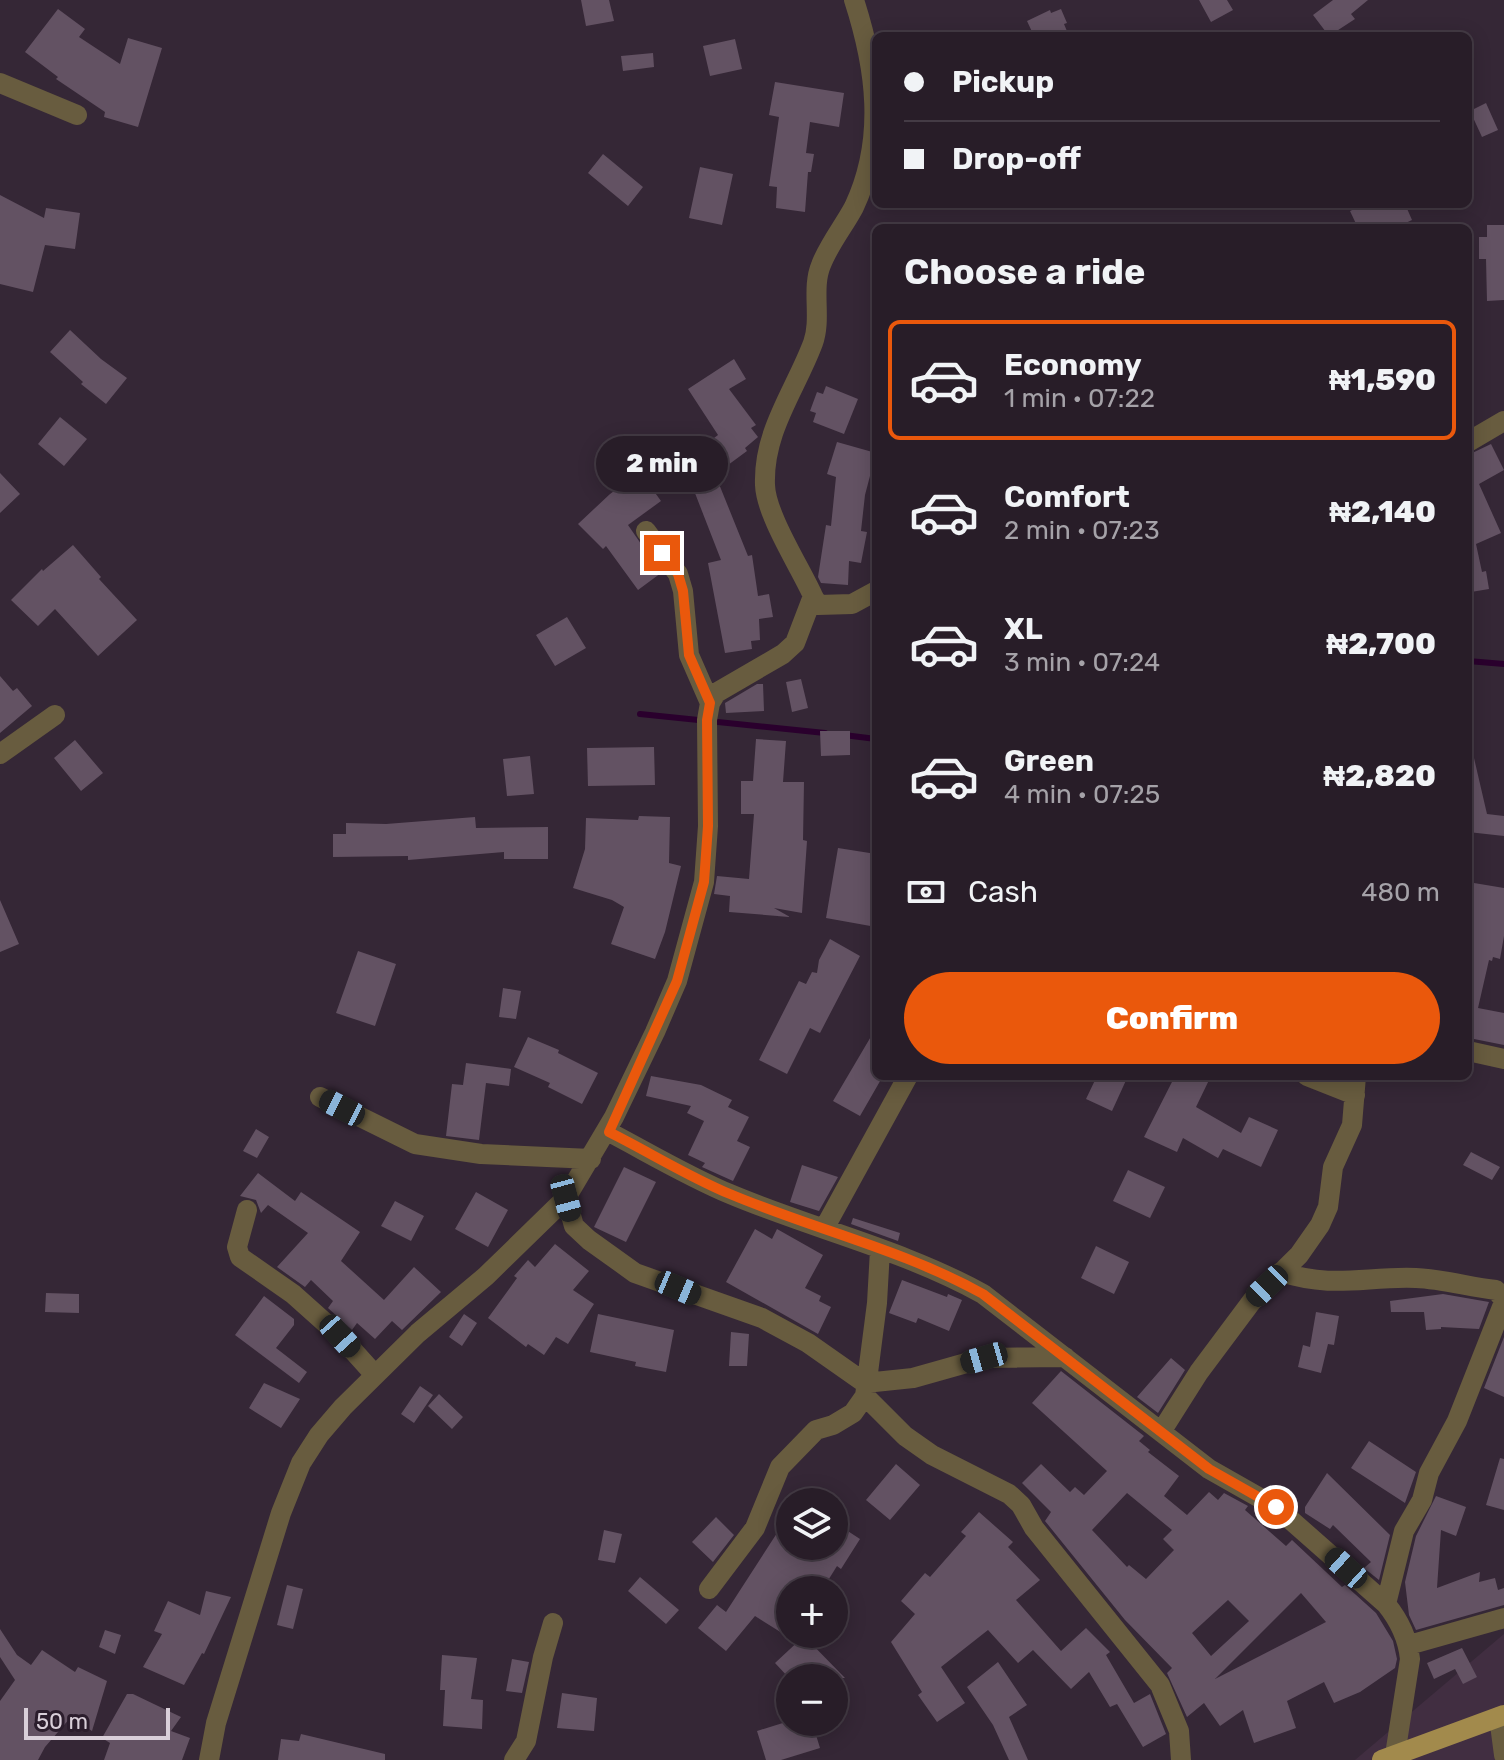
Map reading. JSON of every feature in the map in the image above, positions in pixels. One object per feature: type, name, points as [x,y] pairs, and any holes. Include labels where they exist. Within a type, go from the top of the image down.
[{"type":"main road","points":[[1388,1758],[1501,1716]]},
{"type":"street","points":[[854,0],[866,37],[872,77]]},
{"type":"street","points":[[0,83],[77,115]]},
{"type":"street","points":[[872,153],[854,206],[820,266],[814,339],[773,429],[765,487],[775,518],[818,605],[852,604],[872,593]]},
{"type":"street","points":[[1472,440],[1504,421]]},
{"type":"street","points":[[646,531],[678,574],[683,591],[689,655],[710,703]]},
{"type":"street","points":[[209,1760],[216,1723],[281,1513],[301,1463],[319,1435],[375,1375],[418,1333],[486,1276],[566,1198],[603,1139],[677,981],[704,882],[708,826],[707,720],[710,703],[716,693],[783,654],[795,643],[813,596]]},
{"type":"street","points":[[0,754],[55,715]]},
{"type":"street","points":[[1472,1052],[1504,1059]]},
{"type":"street","points":[[825,1227],[906,1080]]},
{"type":"street","points":[[1161,1432],[1199,1372],[1252,1301],[1299,1255],[1320,1225],[1328,1207],[1333,1167],[1352,1125],[1356,1086],[1327,1080]]},
{"type":"street","points":[[320,1097],[415,1144],[481,1154],[603,1139],[729,1194],[825,1227],[960,1281],[983,1294],[1209,1469],[1276,1507],[1386,1604],[1396,1616],[1409,1645],[1410,1659],[1388,1758]]},
{"type":"street","points":[[566,1198],[574,1226]]},
{"type":"street","points":[[247,1210],[237,1247],[240,1257],[293,1294],[340,1336],[375,1375]]},
{"type":"street","points":[[542,1219],[574,1226],[635,1273],[762,1318],[808,1343],[865,1390],[905,1436],[932,1455],[1009,1494],[1021,1505],[1034,1528],[1160,1685],[1179,1731],[1181,1760]]},
{"type":"street","points":[[709,1589],[755,1528],[780,1467],[816,1430],[833,1425],[853,1413],[865,1390],[877,1303],[880,1250]]},
{"type":"street","points":[[1281,1272],[1304,1279],[1337,1283],[1416,1278],[1450,1282],[1496,1290],[1504,1301],[1457,1421],[1429,1473],[1422,1500],[1404,1531],[1386,1604]]},
{"type":"street","points":[[865,1390],[984,1358],[1065,1357]]},
{"type":"street","points":[[1409,1645],[1504,1618]]},
{"type":"street","points":[[514,1760],[526,1741],[553,1623]]},
{"type":"street","points":[[1501,1716],[1504,1755]]},
{"type":"shaded area","points":[[1504,1634],[1504,1760],[1355,1760]]},
{"type":"building","points":[[581,0],[609,0],[614,21],[586,26]]},
{"type":"building","points":[[1199,0],[1227,0],[1233,10],[1211,22]]},
{"type":"building","points":[[1333,0],[1368,0],[1351,14],[1355,19],[1335,32],[1326,32],[1313,15]]},
{"type":"building","points":[[58,9],[85,29],[79,37],[120,64],[128,38],[162,48],[138,127],[104,117],[105,112],[56,79],[58,77],[25,52]]},
{"type":"building","points":[[1061,9],[1067,32],[1032,32],[1027,21],[1050,10],[1051,13]]},
{"type":"building","points":[[735,39],[742,69],[710,76],[703,46]]},
{"type":"building","points":[[653,53],[654,67],[623,71],[621,56]]},
{"type":"building","points":[[775,82],[844,93],[839,127],[810,122],[806,153],[814,154],[811,172],[808,172],[805,212],[776,208],[777,187],[769,186],[779,117],[769,115]]},
{"type":"building","points":[[1486,103],[1498,130],[1482,137],[1472,110]]},
{"type":"building","points":[[603,154],[643,187],[628,206],[588,173]]},
{"type":"building","points":[[700,167],[733,174],[722,225],[689,218]]},
{"type":"building","points":[[0,195],[44,218],[46,208],[80,213],[75,249],[45,245],[33,292],[0,284]]},
{"type":"building","points":[[1356,208],[1407,208],[1412,220],[1404,224],[1356,224],[1350,211]]},
{"type":"building","points":[[1487,225],[1504,225],[1504,300],[1487,301],[1486,259],[1479,259],[1479,237],[1487,237]]},
{"type":"building","points":[[70,330],[127,378],[106,404],[50,352]]},
{"type":"building","points":[[734,359],[746,379],[729,389],[756,425],[751,428],[758,437],[745,448],[747,451],[728,465],[710,441],[718,435],[688,389]]},
{"type":"building","points":[[826,386],[858,399],[844,434],[813,422],[816,413],[810,411],[817,392],[823,394]]},
{"type":"building","points":[[60,417],[87,439],[64,466],[38,444]]},
{"type":"building","points":[[837,442],[872,452],[861,531],[867,532],[861,563],[849,561],[848,585],[821,583],[818,577],[826,525],[831,526],[836,477],[827,474]]},
{"type":"building","points":[[1491,444],[1504,470],[1479,484],[1501,533],[1476,544],[1489,589],[1472,592],[1472,453]]},
{"type":"building","points":[[640,472],[661,501],[628,525],[661,573],[638,590],[606,546],[603,549],[578,524],[610,494]]},
{"type":"building","points":[[0,473],[20,494],[0,513]]},
{"type":"building","points":[[717,479],[748,556],[752,555],[758,596],[769,594],[773,617],[759,619],[760,640],[751,641],[752,649],[725,653],[708,563],[721,560],[693,488]]},
{"type":"building","points":[[73,545],[137,620],[98,656],[55,609],[38,626],[11,600],[42,569]]},
{"type":"building","points":[[567,617],[586,648],[555,666],[536,635]]},
{"type":"building","points":[[0,676],[13,691],[17,688],[32,706],[0,733]]},
{"type":"building","points":[[801,679],[808,708],[792,712],[786,682]]},
{"type":"building","points":[[757,684],[763,684],[764,711],[726,713],[725,703]]},
{"type":"building","points":[[820,731],[850,731],[850,755],[821,756]]},
{"type":"building","points":[[756,739],[786,741],[783,782],[804,782],[803,840],[807,841],[802,913],[774,908],[790,917],[729,912],[730,896],[714,894],[717,876],[749,879],[754,814],[741,814],[741,781],[753,781]]},
{"type":"building","points":[[75,740],[103,773],[81,791],[54,758]]},
{"type":"building","points":[[654,747],[655,785],[588,786],[587,748]]},
{"type":"building","points":[[530,756],[534,794],[507,796],[503,759]]},
{"type":"building","points":[[1472,758],[1487,814],[1504,816],[1504,836],[1472,832]]},
{"type":"building","points":[[639,816],[670,817],[669,863],[681,866],[655,959],[611,944],[624,907],[573,888],[585,849],[586,818],[638,820]]},
{"type":"building","points":[[475,817],[476,828],[548,827],[548,859],[504,859],[504,852],[408,860],[408,856],[333,857],[333,834],[346,834],[346,823],[386,824]]},
{"type":"building","points":[[838,848],[872,853],[872,926],[826,918]]},
{"type":"building","points":[[1472,883],[1504,888],[1504,936],[1500,959],[1493,957],[1492,961],[1489,960],[1478,1008],[1504,1013],[1504,1045],[1472,1039]]},
{"type":"building","points":[[0,900],[19,944],[0,952]]},
{"type":"building","points":[[830,939],[860,956],[820,1033],[810,1028],[787,1074],[759,1060],[799,981],[806,984],[812,972],[817,973],[819,960]]},
{"type":"building","points":[[358,951],[396,964],[375,1026],[336,1013]]},
{"type":"building","points":[[503,988],[521,991],[516,1019],[499,1017]]},
{"type":"building","points":[[872,1035],[872,1080],[881,1080],[860,1116],[833,1101]]},
{"type":"building","points":[[528,1037],[559,1050],[558,1053],[598,1073],[582,1104],[548,1087],[550,1083],[514,1067]]},
{"type":"building","points":[[466,1063],[511,1069],[509,1086],[486,1083],[479,1140],[446,1136],[452,1084],[463,1085]]},
{"type":"building","points":[[651,1076],[701,1085],[732,1100],[728,1107],[749,1117],[737,1141],[750,1147],[733,1181],[702,1167],[705,1163],[688,1155],[704,1121],[687,1113],[691,1106],[646,1096]]},
{"type":"building","points":[[1095,1080],[1126,1080],[1112,1111],[1086,1099]]},
{"type":"building","points":[[1173,1080],[1209,1080],[1196,1107],[1241,1133],[1249,1117],[1278,1130],[1261,1167],[1223,1149],[1218,1158],[1183,1138],[1177,1152],[1144,1137]]},
{"type":"building","points":[[256,1129],[269,1137],[257,1158],[243,1151]]},
{"type":"building","points":[[1471,1152],[1500,1167],[1492,1180],[1463,1165]]},
{"type":"building","points":[[802,1165],[838,1177],[819,1211],[790,1202]]},
{"type":"building","points":[[624,1167],[656,1182],[626,1242],[594,1227]]},
{"type":"building","points":[[1128,1170],[1165,1187],[1150,1218],[1113,1201]]},
{"type":"building","points":[[258,1173],[295,1201],[301,1192],[360,1232],[341,1261],[384,1300],[414,1267],[441,1292],[402,1330],[392,1321],[375,1339],[357,1323],[352,1330],[328,1308],[333,1301],[311,1280],[305,1287],[277,1267],[308,1233],[268,1205],[261,1213],[256,1200],[240,1196]]},
{"type":"building","points":[[476,1192],[508,1210],[488,1247],[455,1229]]},
{"type":"building","points":[[395,1201],[424,1216],[411,1241],[381,1226]]},
{"type":"building","points":[[853,1218],[900,1233],[898,1241],[851,1224]]},
{"type":"building","points":[[755,1229],[772,1239],[777,1229],[823,1255],[805,1288],[821,1296],[819,1301],[831,1307],[818,1334],[726,1282]]},
{"type":"building","points":[[555,1244],[589,1271],[573,1290],[594,1304],[568,1344],[556,1337],[544,1355],[528,1344],[526,1347],[488,1318],[517,1278],[514,1276],[528,1260],[535,1267]]},
{"type":"building","points":[[1096,1246],[1129,1262],[1114,1294],[1081,1278]]},
{"type":"building","points":[[902,1280],[962,1300],[949,1331],[918,1318],[916,1323],[889,1313]]},
{"type":"building","points":[[46,1293],[79,1294],[79,1313],[45,1312]]},
{"type":"building","points":[[1443,1294],[1489,1302],[1479,1329],[1441,1327],[1426,1330],[1424,1312],[1391,1312],[1390,1301]]},
{"type":"building","points":[[264,1296],[294,1319],[294,1325],[276,1348],[307,1372],[299,1383],[235,1335]]},
{"type":"building","points":[[1316,1312],[1339,1316],[1334,1345],[1328,1344],[1321,1373],[1298,1367],[1303,1345],[1310,1347]]},
{"type":"building","points":[[464,1314],[477,1323],[462,1346],[449,1337]]},
{"type":"building","points":[[598,1314],[674,1330],[666,1372],[590,1352]]},
{"type":"building","points":[[731,1332],[749,1334],[747,1366],[729,1366]]},
{"type":"building","points":[[1504,1337],[1504,1397],[1484,1388]]},
{"type":"building","points":[[1171,1358],[1185,1370],[1158,1413],[1137,1397]]},
{"type":"building","points":[[1061,1371],[1144,1436],[1139,1441],[1150,1450],[1148,1452],[1179,1476],[1164,1496],[1187,1515],[1209,1492],[1218,1500],[1224,1493],[1248,1506],[1245,1510],[1286,1546],[1292,1540],[1342,1587],[1345,1585],[1376,1613],[1393,1641],[1397,1659],[1395,1668],[1360,1692],[1334,1703],[1324,1682],[1287,1701],[1296,1728],[1254,1743],[1243,1710],[1220,1726],[1204,1703],[1187,1717],[1167,1673],[1172,1668],[1125,1620],[1045,1521],[1051,1512],[1022,1483],[1041,1464],[1070,1492],[1075,1487],[1084,1495],[1107,1471],[1032,1403]],"holes":[[[1127,1493],[1172,1530],[1163,1539],[1174,1550],[1146,1579],[1129,1565],[1127,1567],[1092,1530]],[[1301,1593],[1326,1622],[1215,1679]],[[1228,1600],[1249,1621],[1211,1656],[1192,1633]]]},
{"type":"building","points":[[264,1383],[300,1399],[281,1428],[249,1408]]},
{"type":"building","points":[[420,1386],[433,1395],[414,1423],[401,1414]]},
{"type":"building","points":[[439,1394],[463,1417],[452,1429],[428,1406]]},
{"type":"building","points":[[1369,1441],[1416,1472],[1405,1503],[1351,1468]]},
{"type":"building","points":[[1500,1458],[1504,1459],[1504,1510],[1486,1505]]},
{"type":"building","points":[[896,1464],[920,1485],[890,1520],[866,1500]]},
{"type":"building","points":[[1327,1473],[1390,1535],[1379,1580],[1364,1568],[1371,1562],[1333,1525],[1330,1529],[1305,1513],[1305,1507]]},
{"type":"building","points":[[1436,1496],[1466,1507],[1456,1536],[1441,1530],[1437,1588],[1480,1572],[1479,1582],[1495,1578],[1498,1590],[1504,1588],[1504,1605],[1416,1630],[1409,1615],[1405,1582],[1416,1536]]},
{"type":"building","points":[[979,1512],[1013,1542],[1008,1547],[1040,1580],[1016,1600],[1061,1651],[1086,1628],[1110,1652],[1106,1655],[1134,1703],[1150,1694],[1166,1734],[1143,1747],[1117,1704],[1110,1707],[1089,1672],[1071,1689],[1033,1650],[1018,1663],[988,1630],[941,1667],[965,1703],[937,1722],[918,1695],[922,1692],[891,1642],[915,1614],[901,1601],[925,1573],[930,1577],[966,1536],[961,1532]]},
{"type":"building","points":[[716,1517],[734,1535],[713,1562],[692,1542]]},
{"type":"building","points":[[604,1530],[622,1534],[615,1563],[598,1560]]},
{"type":"building","points":[[848,1531],[860,1539],[848,1558]]},
{"type":"building","points":[[776,1535],[776,1560],[847,1560],[841,1569],[837,1566],[831,1576],[776,1576],[776,1629],[755,1616],[726,1651],[698,1628],[717,1605],[726,1612]]},
{"type":"building","points":[[640,1577],[679,1610],[666,1624],[628,1591]]},
{"type":"building","points":[[287,1585],[303,1589],[293,1629],[277,1625]]},
{"type":"building","points":[[206,1591],[231,1597],[204,1654],[184,1685],[143,1667],[162,1634],[154,1631],[168,1601],[200,1615]]},
{"type":"building","points":[[0,1629],[17,1655],[31,1665],[42,1650],[75,1672],[78,1667],[107,1681],[92,1731],[71,1717],[38,1760],[0,1760],[0,1701],[15,1680],[0,1657]]},
{"type":"building","points":[[105,1630],[121,1635],[115,1654],[99,1647]]},
{"type":"building","points":[[791,1648],[816,1648],[831,1664],[776,1664]]},
{"type":"building","points":[[1462,1648],[1477,1677],[1463,1684],[1455,1669],[1434,1679],[1427,1663]]},
{"type":"building","points":[[442,1655],[477,1658],[471,1699],[483,1700],[482,1729],[443,1726],[445,1690],[440,1690]]},
{"type":"building","points":[[512,1659],[529,1662],[522,1693],[506,1691]]},
{"type":"building","points":[[998,1662],[1027,1705],[1009,1717],[1028,1760],[1009,1760],[993,1725],[967,1687]]},
{"type":"building","points":[[562,1693],[597,1698],[594,1731],[557,1728]]},
{"type":"building","points":[[127,1694],[181,1717],[171,1731],[190,1738],[182,1760],[104,1760],[110,1743],[102,1738]]},
{"type":"building","points":[[776,1725],[776,1736],[816,1736],[820,1748],[781,1760],[766,1760],[757,1731]]},
{"type":"building","points":[[301,1734],[385,1754],[385,1760],[278,1760],[281,1739],[299,1741]]},
{"type":"waterway","points":[[1472,661],[1504,664]]},
{"type":"waterway","points":[[640,714],[825,733]]},
{"type":"waterway","points":[[844,735],[872,738]]},
{"type":"route","points":[[662,553],[678,574],[683,591],[689,655],[710,703],[707,720],[708,826],[704,882],[677,981],[609,1132],[729,1194],[825,1227],[960,1281],[983,1294],[1209,1469],[1276,1507]]}]
